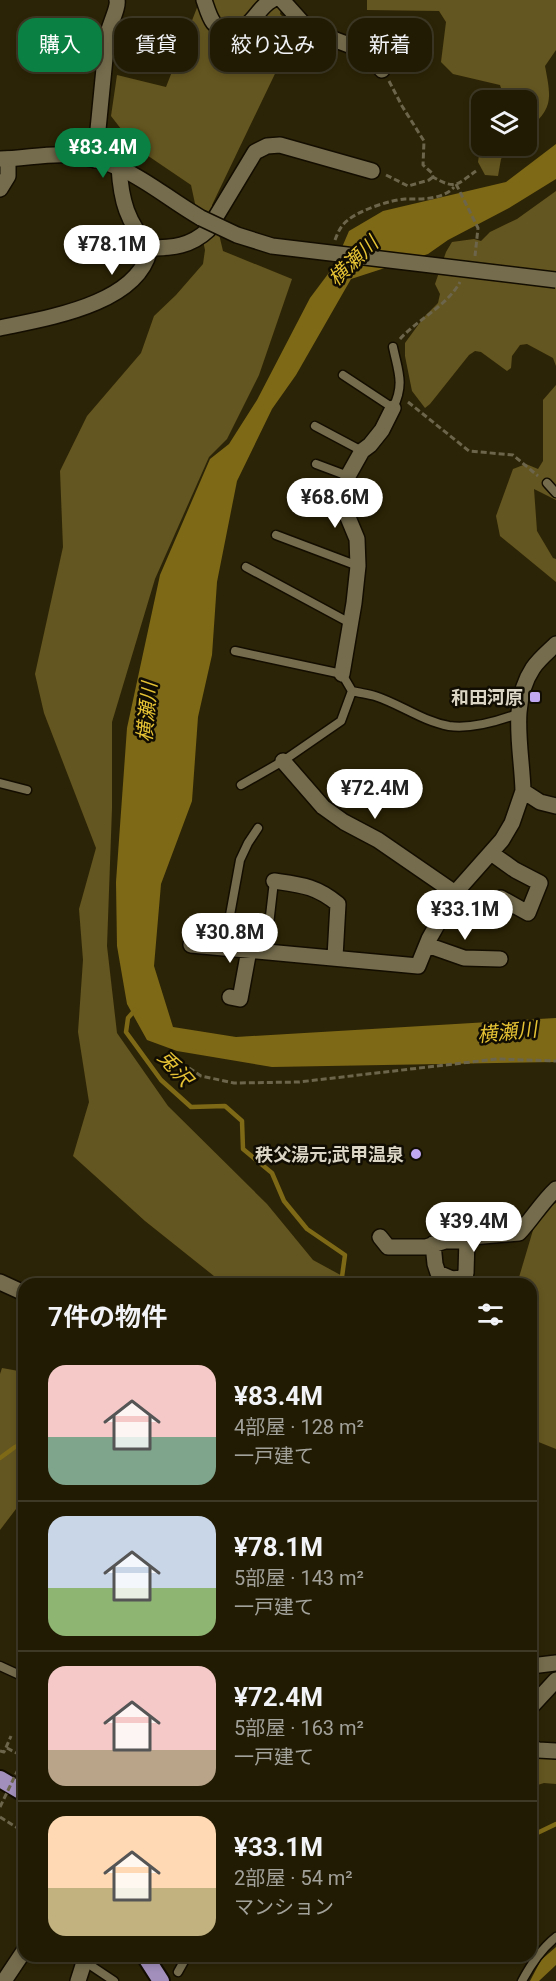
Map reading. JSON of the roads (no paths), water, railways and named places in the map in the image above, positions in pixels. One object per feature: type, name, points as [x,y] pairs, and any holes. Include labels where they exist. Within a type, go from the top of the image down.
[{"type":"highway","points":[[0,1779],[18,1790]]},
{"type":"highway","points":[[150,1962],[161,1981]]},
{"type":"street","points":[[204,0],[213,22],[218,28],[225,30],[244,28],[265,4],[272,0]]},
{"type":"street","points":[[282,0],[309,30],[348,45]]},
{"type":"street","points":[[95,160],[108,26],[122,2]]},
{"type":"street","points":[[150,248],[188,244],[208,230],[255,152],[267,146],[280,146],[372,171]]},
{"type":"street","points":[[0,189],[8,176],[4,159],[68,155],[119,167],[154,186],[179,205],[226,231],[272,246],[556,280]]},
{"type":"street","points":[[119,167],[122,199],[126,211],[150,248]]},
{"type":"street","points":[[0,328],[92,304],[110,297],[134,279],[144,264],[150,248]]},
{"type":"street","points":[[342,674],[358,566],[357,539],[347,515],[348,476],[362,451],[382,430],[396,402]]},
{"type":"street","points":[[191,945],[418,966],[455,893],[491,853],[512,823],[523,791],[517,714],[528,677],[534,667],[556,644]]},
{"type":"street","points":[[282,761],[323,807],[344,822],[378,840],[455,893]]},
{"type":"street","points":[[523,791],[540,802],[556,806]]},
{"type":"street","points":[[491,853],[515,870],[540,883],[528,913],[501,898]]},
{"type":"street","points":[[274,881],[310,886],[338,904],[335,957]]},
{"type":"street","points":[[427,945],[464,958],[500,959]]},
{"type":"street","points":[[230,997],[240,999],[249,950]]},
{"type":"street","points":[[380,1237],[388,1247],[426,1247],[467,1238],[519,1233],[556,1188]]},
{"type":"street","points":[[462,1278],[466,1273],[467,1238]]},
{"type":"street","points":[[433,1244],[438,1273],[450,1278]]},
{"type":"street","points":[[0,1282],[18,1290]]},
{"type":"street","points":[[537,1665],[556,1663]]},
{"type":"street","points":[[537,1701],[556,1680]]},
{"type":"street","points":[[537,1750],[556,1751]]},
{"type":"street","points":[[4,1981],[18,1960]]},
{"type":"street","points":[[78,1981],[84,1962]]},
{"type":"lane","points":[[343,375],[396,402],[400,380],[393,346]]},
{"type":"lane","points":[[315,426],[362,451]]},
{"type":"lane","points":[[316,464],[348,476]]},
{"type":"lane","points":[[547,483],[556,493]]},
{"type":"lane","points":[[276,536],[358,566]]},
{"type":"lane","points":[[246,567],[350,623]]},
{"type":"lane","points":[[235,651],[342,674],[352,691],[375,696],[431,721],[448,725],[457,726],[501,720],[517,714]]},
{"type":"lane","points":[[241,785],[282,761],[341,721],[352,691]]},
{"type":"lane","points":[[0,783],[27,790]]},
{"type":"lane","points":[[224,948],[240,860],[258,828]]},
{"type":"lane","points":[[266,951],[274,881]]},
{"type":"lane","points":[[0,1666],[18,1674]]},
{"type":"lane","points":[[537,1957],[556,1937]]},
{"type":"lane","points":[[89,1962],[114,1981]]},
{"type":"lane","points":[[178,1972],[184,1962]]},
{"type":"lane","points":[[522,1981],[533,1962]]},
{"type":"water","name":"横瀬川","points":[[556,144],[556,179],[509,208],[448,240],[428,254],[351,279],[296,375],[272,409],[237,481],[217,582],[212,655],[198,717],[192,801],[161,884],[154,966],[173,1027],[236,1037],[556,1018],[556,1062],[272,1067],[177,1051],[147,1040],[127,1004],[117,946],[116,882],[127,728],[160,575],[210,459],[229,444],[257,400],[310,298],[334,266],[349,231],[383,211],[506,182]]},
{"type":"water","points":[[556,1947],[556,1965],[539,1981],[530,1981],[541,1960]]},
{"type":"waterway","name":"兎沢","points":[[135,1010],[128,1018],[126,1032],[161,1080],[191,1107],[225,1106],[242,1121],[243,1149],[272,1173],[284,1201],[307,1229],[345,1255],[342,1278]]},
{"type":"waterway","name":"兎沢","points":[[0,1458],[18,1446]]},
{"type":"waterway","points":[[537,1833],[556,1824]]},
{"type":"place","name":"和田河原","points":[[535,697]]},
{"type":"place","name":"秩父湯元;武甲温泉","points":[[416,1154]]}]
